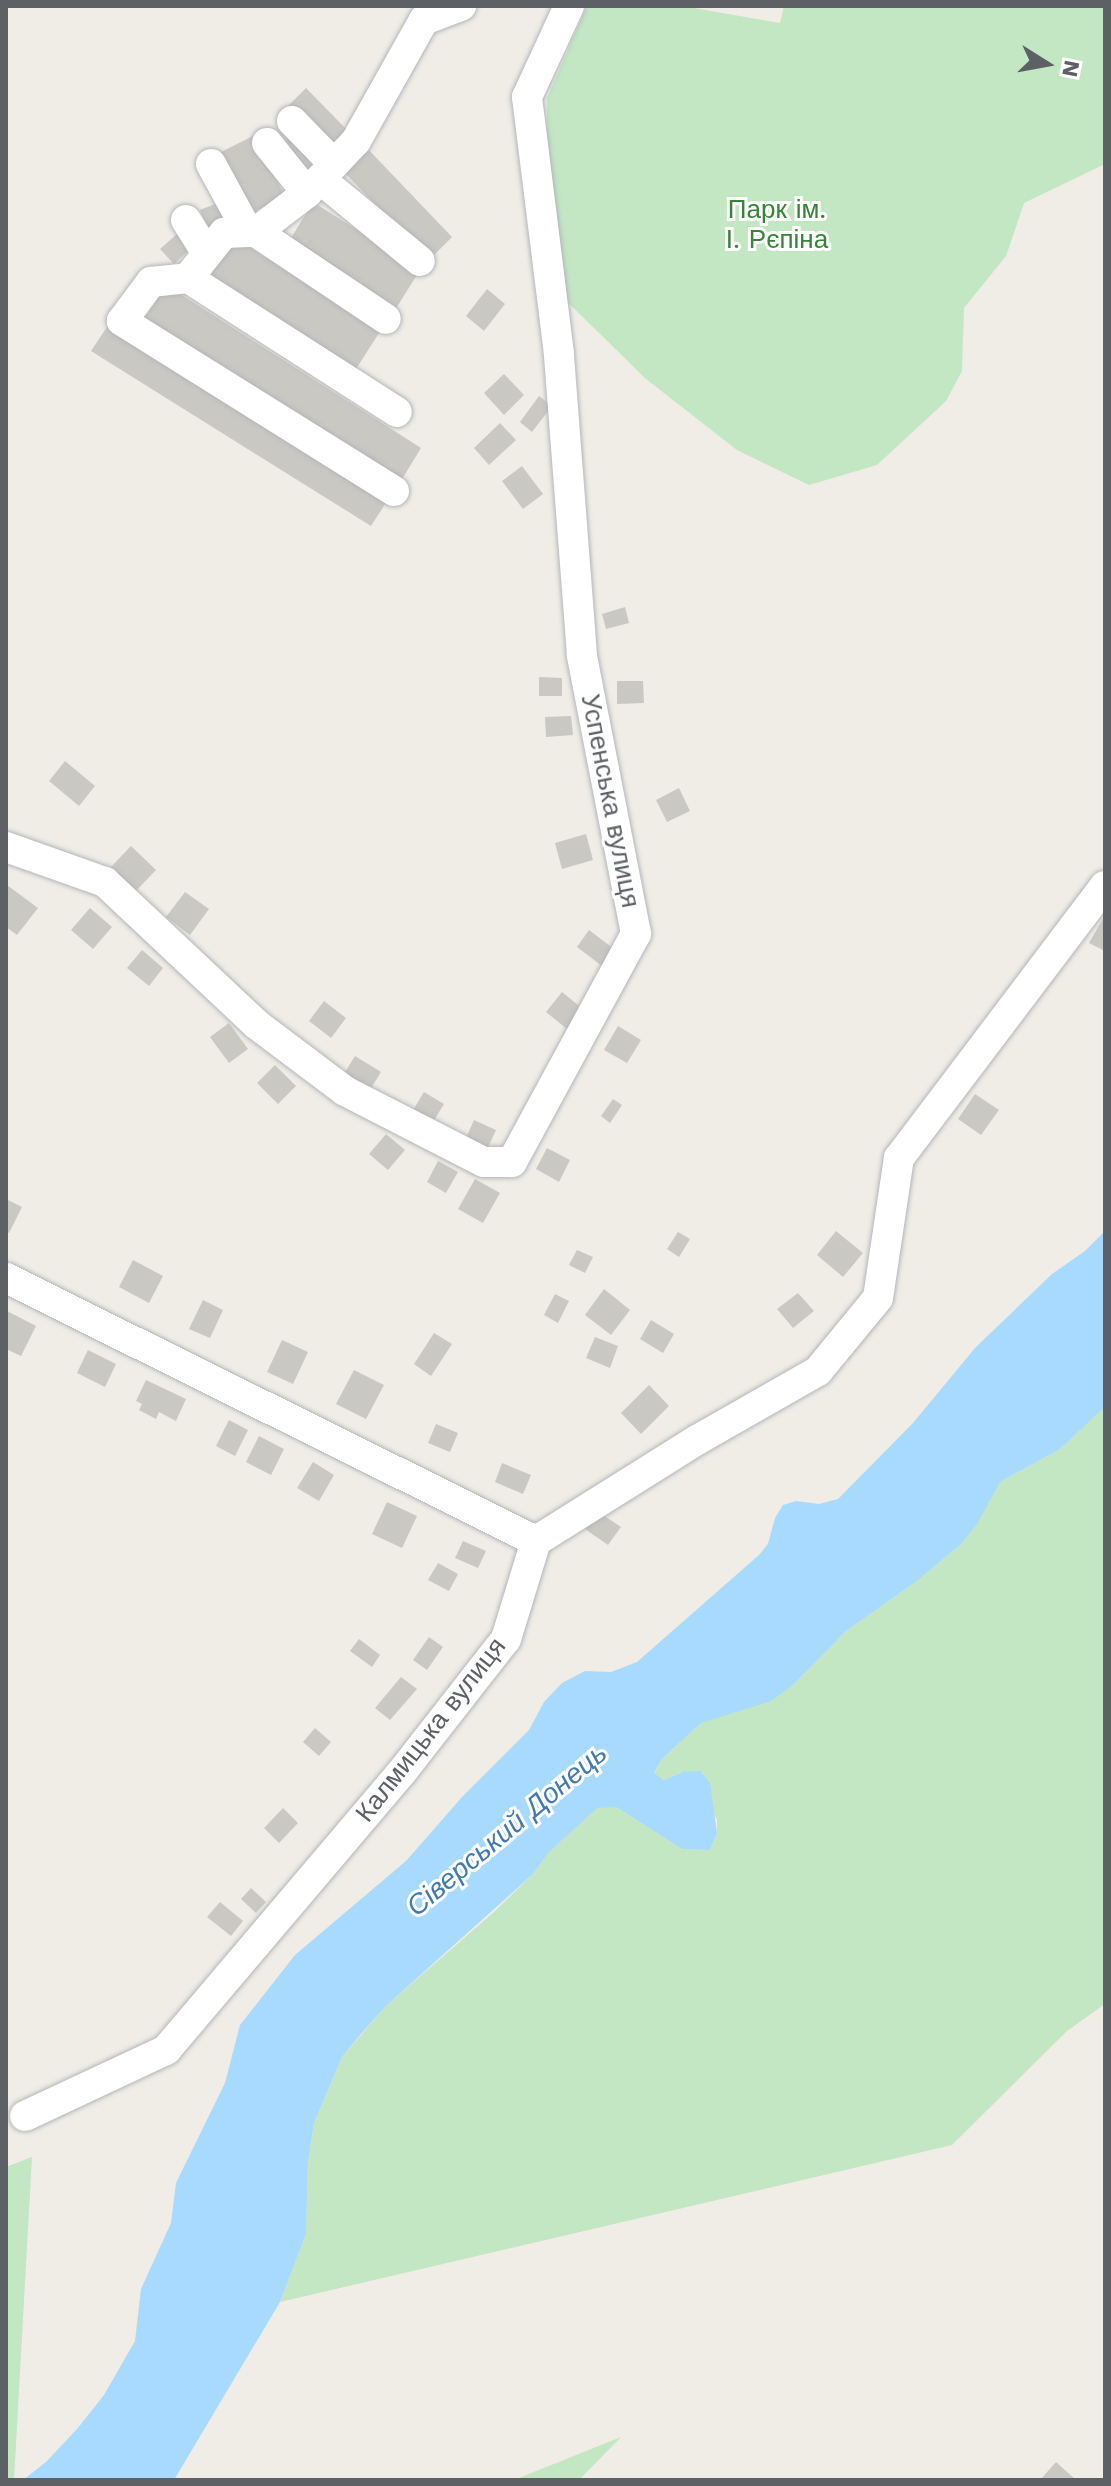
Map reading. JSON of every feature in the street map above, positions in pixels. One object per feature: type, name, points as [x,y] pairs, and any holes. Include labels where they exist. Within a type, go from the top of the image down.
[{"type":"street","points":[[188,278],[224,233],[252,232],[320,179],[356,141],[424,20],[461,6]]},
{"type":"street","name":"Успенська вулиця","points":[[6,847],[105,882],[256,1024],[345,1091],[484,1162],[512,1162],[636,934],[582,655],[559,354],[527,97],[569,6]]},
{"type":"street","points":[[292,121],[320,179]]},
{"type":"street","points":[[267,143],[320,179],[420,261]]},
{"type":"street","points":[[211,164],[252,232],[386,319]]},
{"type":"street","points":[[186,220],[207,253]]},
{"type":"street","points":[[394,491],[122,321],[151,282],[188,278],[397,412]]},
{"type":"street","points":[[6,1278],[536,1541],[697,1440],[818,1371],[878,1298],[899,1158],[1105,886]]},
{"type":"street","name":"Калмицька вулиця","points":[[25,2116],[166,2050],[402,1772],[506,1639],[536,1541]]},
{"type":"green space","name":"Парк ім. І. Рєпіна","points":[[587,6],[682,6],[780,23],[784,6],[1105,6],[1105,164],[1024,203],[1006,256],[964,308],[962,371],[946,401],[877,465],[809,485],[737,450],[646,379],[548,283],[547,98]]},
{"type":"green space","points":[[1105,1407],[1105,2004],[1067,2031],[952,2145],[280,2302],[306,2234],[308,2162],[314,2123],[342,2057],[387,2005],[494,1912],[533,1874],[549,1852],[597,1807],[616,1807],[682,1849],[710,1850],[717,1833],[717,1819],[681,1772],[664,1780],[654,1774],[663,1758],[701,1723],[793,1685],[846,1631],[917,1581],[961,1544],[1000,1482],[1060,1449]]},
{"type":"green space","points":[[32,2157],[14,2480],[6,2480],[6,2167]]},
{"type":"green space","points":[[621,2437],[579,2480],[514,2480]]},
{"type":"water","name":"Сіверський Донець","points":[[1105,1231],[1105,1407],[1060,1449],[1000,1482],[977,1524],[961,1544],[917,1581],[846,1631],[793,1685],[771,1701],[701,1723],[663,1758],[654,1773],[664,1780],[682,1772],[700,1771],[710,1783],[717,1833],[710,1850],[682,1849],[616,1807],[597,1808],[549,1852],[533,1874],[387,2005],[361,2034],[342,2057],[314,2123],[308,2162],[306,2234],[280,2302],[174,2480],[23,2480],[46,2462],[77,2429],[104,2395],[135,2341],[141,2289],[171,2223],[176,2183],[225,2083],[240,2025],[295,1955],[406,1861],[463,1796],[529,1730],[544,1702],[562,1683],[585,1671],[611,1672],[637,1662],[759,1555],[768,1544],[775,1518],[783,1505],[796,1501],[819,1504],[838,1499],[913,1423],[975,1348],[1052,1274],[1085,1251]]},
{"type":"building","points":[[306,88],[350,133],[331,151],[288,106]]},
{"type":"building","points":[[294,132],[323,164],[309,177],[280,146]]},
{"type":"building","points":[[255,135],[285,197],[247,215],[217,154]]},
{"type":"building","points":[[365,146],[452,237],[429,260],[341,169]]},
{"type":"building","points":[[220,202],[229,224],[210,232],[200,210]]},
{"type":"building","points":[[313,202],[420,270],[395,310],[288,243]]},
{"type":"building","points":[[177,234],[190,249],[174,264],[160,249]]},
{"type":"building","points":[[233,237],[381,330],[356,369],[209,277]]},
{"type":"building","points":[[166,285],[421,448],[399,484],[143,321]]},
{"type":"building","points":[[487,289],[505,304],[484,331],[466,316]]},
{"type":"building","points":[[109,324],[389,498],[371,526],[91,351]]},
{"type":"building","points":[[504,374],[524,395],[504,415],[484,393]]},
{"type":"building","points":[[539,396],[552,406],[532,432],[520,422]]},
{"type":"building","points":[[500,423],[516,440],[489,465],[474,448]]},
{"type":"building","points":[[522,466],[543,494],[523,509],[502,481]]},
{"type":"building","points":[[625,607],[629,623],[606,629],[602,614]]},
{"type":"building","points":[[539,677],[562,678],[562,696],[539,696]]},
{"type":"building","points":[[617,681],[643,681],[644,703],[617,704]]},
{"type":"building","points":[[571,716],[573,735],[546,737],[545,717]]},
{"type":"building","points":[[65,761],[95,786],[79,806],[49,781]]},
{"type":"building","points":[[679,788],[690,811],[667,822],[656,800]]},
{"type":"building","points":[[586,834],[593,860],[562,869],[555,843]]},
{"type":"building","points":[[131,846],[156,870],[133,894],[108,870]]},
{"type":"building","points":[[7,885],[38,908],[17,935],[6,927]]},
{"type":"building","points":[[185,892],[209,909],[190,935],[166,917]]},
{"type":"building","points":[[90,908],[112,927],[93,949],[71,930]]},
{"type":"building","points":[[1105,915],[1105,951],[1089,943]]},
{"type":"building","points":[[589,930],[614,949],[602,966],[577,947]]},
{"type":"building","points":[[142,950],[163,968],[149,986],[127,968]]},
{"type":"building","points":[[562,992],[583,1009],[567,1029],[546,1012]]},
{"type":"building","points":[[324,1001],[346,1018],[331,1038],[309,1021]]},
{"type":"building","points":[[229,1023],[248,1049],[229,1063],[210,1037]]},
{"type":"building","points":[[618,1026],[641,1040],[627,1063],[604,1050]]},
{"type":"building","points":[[355,1056],[381,1072],[368,1093],[342,1077]]},
{"type":"building","points":[[275,1065],[296,1086],[278,1104],[257,1083]]},
{"type":"building","points":[[424,1092],[444,1104],[433,1122],[413,1110]]},
{"type":"building","points":[[975,1094],[999,1110],[981,1135],[958,1119]]},
{"type":"building","points":[[613,1099],[622,1105],[610,1123],[601,1116]]},
{"type":"building","points":[[474,1120],[496,1130],[487,1150],[465,1140]]},
{"type":"building","points":[[386,1134],[405,1150],[388,1170],[369,1154]]},
{"type":"building","points":[[547,1148],[570,1160],[559,1182],[536,1169]]},
{"type":"building","points":[[438,1161],[458,1172],[446,1193],[427,1182]]},
{"type":"building","points":[[475,1179],[500,1193],[483,1223],[458,1209]]},
{"type":"building","points":[[6,1199],[22,1207],[9,1233],[6,1231]]},
{"type":"building","points":[[836,1231],[863,1253],[843,1277],[817,1255]]},
{"type":"building","points":[[678,1232],[690,1239],[679,1257],[667,1249]]},
{"type":"building","points":[[577,1250],[593,1257],[585,1273],[569,1265]]},
{"type":"building","points":[[133,1260],[163,1276],[149,1303],[119,1287]]},
{"type":"building","points":[[604,1289],[630,1310],[611,1335],[585,1315]]},
{"type":"building","points":[[798,1293],[814,1311],[793,1328],[777,1309]]},
{"type":"building","points":[[555,1294],[569,1301],[558,1323],[544,1315]]},
{"type":"building","points":[[203,1300],[223,1310],[210,1338],[189,1329]]},
{"type":"building","points":[[7,1311],[36,1326],[21,1356],[6,1349]]},
{"type":"building","points":[[651,1320],[674,1334],[663,1353],[640,1339]]},
{"type":"building","points":[[434,1333],[452,1344],[431,1376],[414,1364]]},
{"type":"building","points":[[595,1337],[618,1346],[610,1368],[586,1358]]},
{"type":"building","points":[[282,1340],[308,1352],[293,1384],[267,1372]]},
{"type":"building","points":[[88,1350],[116,1364],[105,1387],[77,1373]]},
{"type":"building","points":[[354,1370],[384,1385],[366,1419],[336,1404]]},
{"type":"building","points":[[146,1380],[186,1399],[176,1421],[159,1412],[156,1419],[139,1410],[142,1404],[136,1401]]},
{"type":"building","points":[[649,1385],[669,1406],[641,1434],[621,1413]]},
{"type":"building","points":[[229,1420],[248,1430],[235,1456],[216,1446]]},
{"type":"building","points":[[436,1424],[458,1433],[450,1452],[428,1443]]},
{"type":"building","points":[[259,1436],[284,1449],[271,1475],[246,1462]]},
{"type":"building","points":[[313,1462],[334,1475],[319,1501],[297,1488]]},
{"type":"building","points":[[502,1463],[531,1475],[523,1494],[495,1482]]},
{"type":"building","points":[[387,1502],[417,1516],[402,1548],[372,1534]]},
{"type":"building","points":[[597,1511],[621,1527],[608,1545],[585,1529]]},
{"type":"building","points":[[463,1541],[486,1551],[478,1568],[455,1558]]},
{"type":"building","points":[[438,1563],[458,1574],[449,1591],[428,1580]]},
{"type":"building","points":[[429,1637],[443,1647],[427,1670],[413,1660]]},
{"type":"building","points":[[359,1639],[380,1655],[372,1667],[350,1651]]},
{"type":"building","points":[[401,1677],[417,1689],[390,1720],[375,1708]]},
{"type":"building","points":[[315,1728],[331,1742],[319,1756],[303,1742]]},
{"type":"building","points":[[283,1808],[298,1823],[279,1843],[264,1828]]},
{"type":"building","points":[[251,1888],[266,1902],[256,1913],[241,1899]]},
{"type":"building","points":[[220,1902],[243,1921],[231,1936],[207,1917]]},
{"type":"building","points":[[1056,2462],[1076,2480],[1040,2480]]}]
